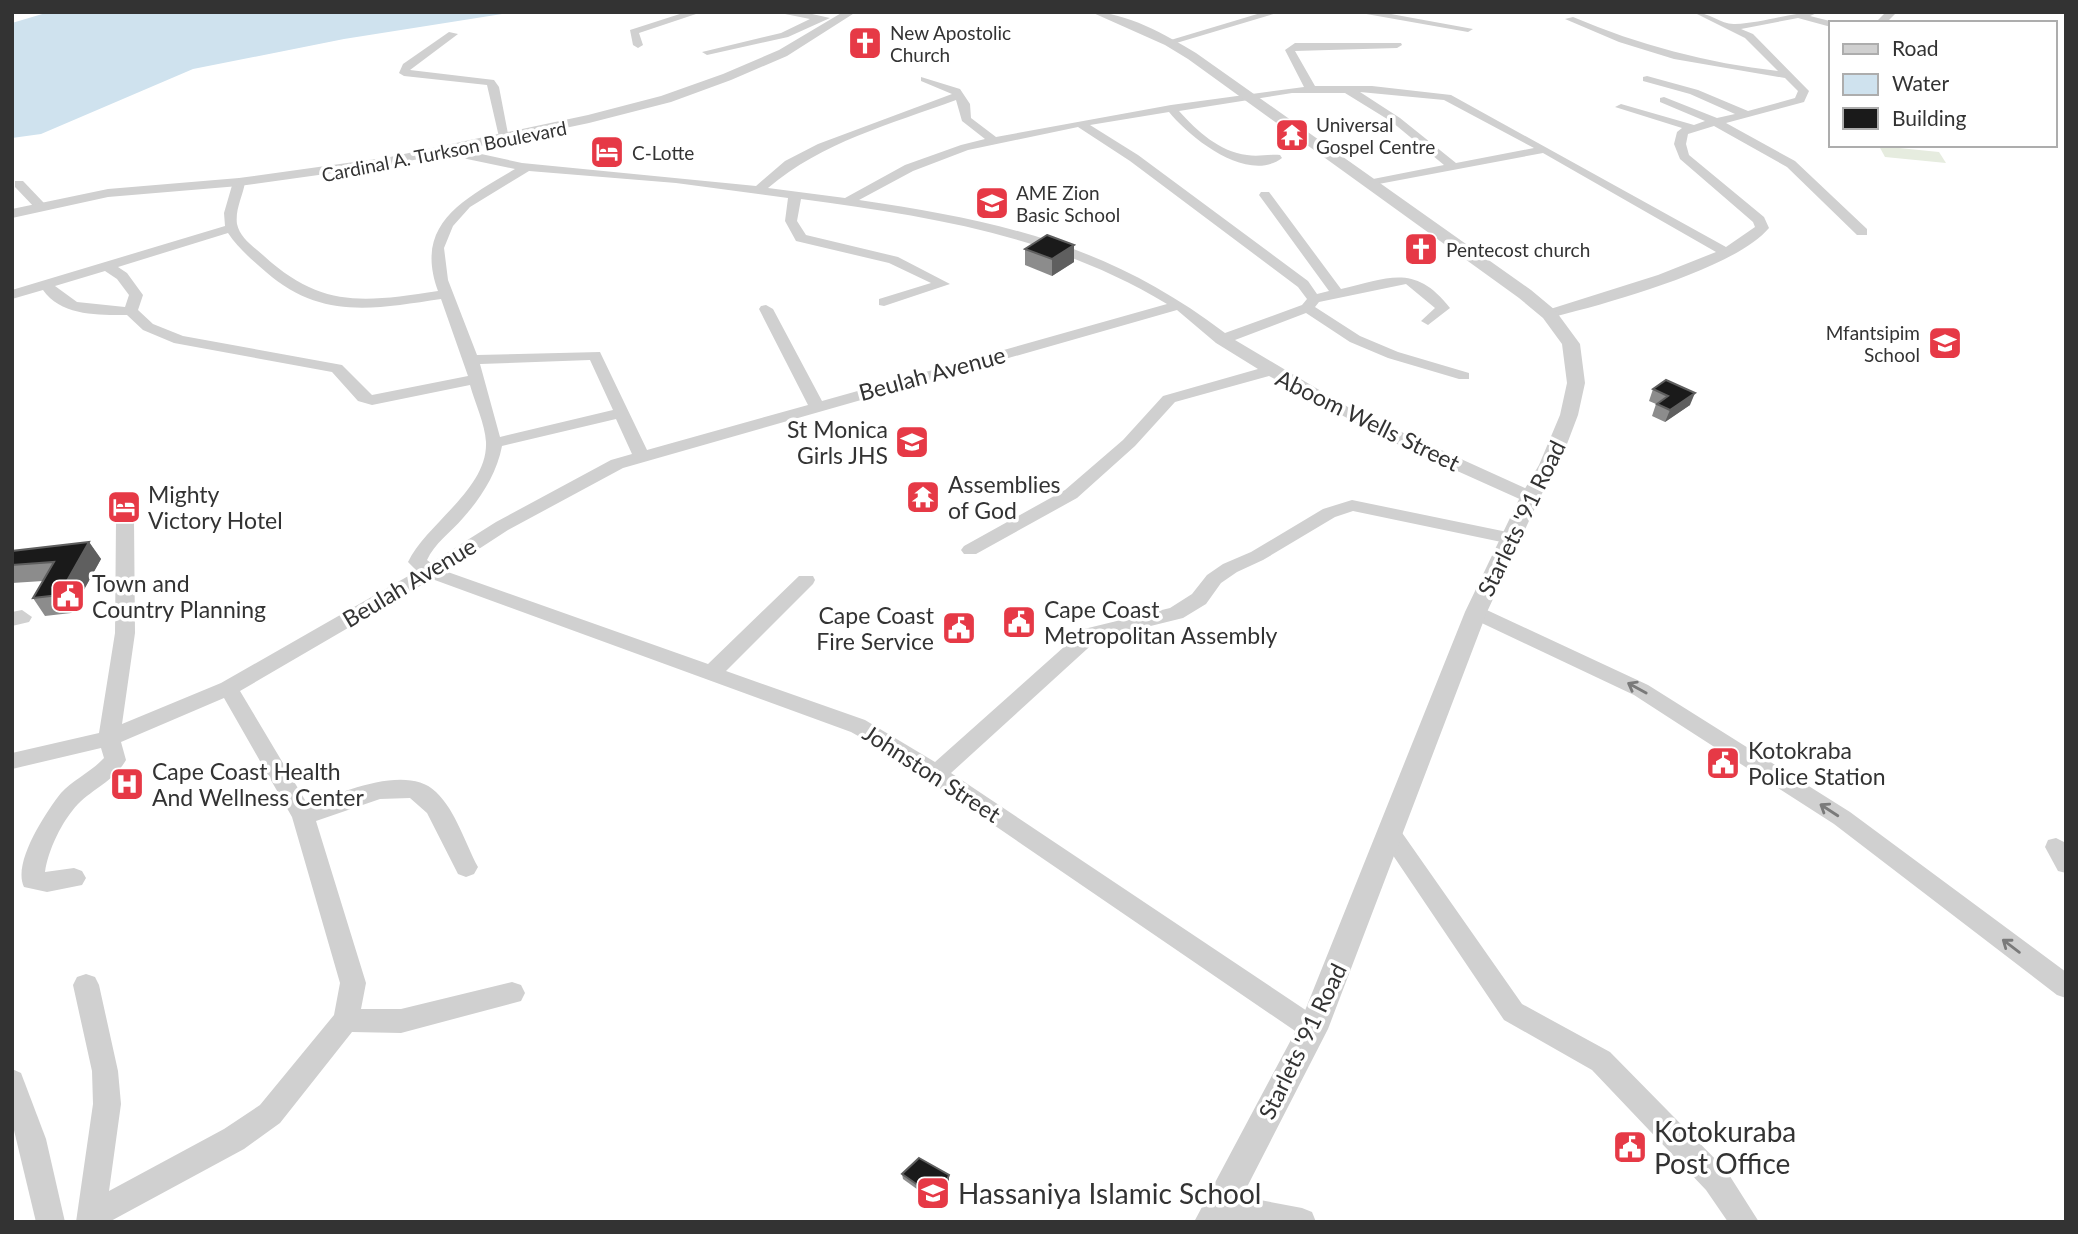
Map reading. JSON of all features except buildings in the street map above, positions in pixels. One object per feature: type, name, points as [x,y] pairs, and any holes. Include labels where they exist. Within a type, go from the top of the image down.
[{"type":"street","points":[[638,45],[633,32],[697,12]]},
{"type":"street","points":[[780,12],[836,20]]},
{"type":"street","name":"Cardinal A. Turkson Boulevard","points":[[456,151],[616,112],[698,88],[783,53],[851,12]]},
{"type":"street","name":"Cardinal A. Turkson Boulevard","points":[[245,181],[345,172],[600,121],[724,85],[777,62],[864,12]]},
{"type":"street","name":"Starlets '91 Road","points":[[1096,12],[1169,42],[1252,96],[1549,314],[1571,345],[1576,383],[1569,415],[1552,459],[1530,497],[1476,612],[1313,1029],[1215,1214]]},
{"type":"street","points":[[1251,12],[1269,14]]},
{"type":"street","points":[[1360,12],[1468,29]]},
{"type":"street","points":[[1549,314],[1595,302],[1726,253],[1756,237],[1762,228],[1759,220],[1684,156],[1680,144],[1683,132],[1714,121],[1800,100],[1804,91],[1765,50],[1735,27],[1698,12]]},
{"type":"street","points":[[1735,27],[1814,12]]},
{"type":"street","points":[[1169,42],[1269,14]]},
{"type":"street","points":[[1801,16],[1829,23]]},
{"type":"street","points":[[708,52],[784,35],[820,18]]},
{"type":"street","points":[[1570,19],[1612,36],[1709,63],[1747,71],[1790,75]]},
{"type":"street","points":[[453,34],[407,66],[404,73],[490,82],[494,87],[505,138]]},
{"type":"street","points":[[1311,89],[1290,50],[1295,46],[1397,45]]},
{"type":"street","points":[[925,79],[949,87],[959,95],[966,119],[993,140]]},
{"type":"street","points":[[1647,79],[1694,92],[1747,115]]},
{"type":"street","points":[[846,202],[909,168],[993,140],[1080,123],[1252,96],[1311,89],[1406,90],[1447,97],[1545,149],[1726,253]]},
{"type":"street","points":[[1347,89],[1396,120],[1454,167]]},
{"type":"street","points":[[758,190],[789,164],[822,146],[959,95]]},
{"type":"street","points":[[1664,100],[1714,121],[1791,164],[1862,232]]},
{"type":"street","points":[[1621,107],[1693,128]]},
{"type":"street","points":[[1171,108],[1189,129],[1240,160],[1276,158]]},
{"type":"street","points":[[1080,123],[1217,218],[1303,284],[1311,303],[1355,339],[1393,355],[1464,376]]},
{"type":"street","points":[[1372,183],[1545,149]]},
{"type":"street","points":[[456,151],[528,167],[758,190],[934,217],[1035,241],[1139,280],[1179,305]]},
{"type":"street","points":[[430,572],[417,562],[418,555],[459,512],[489,468],[494,443],[471,360],[437,265],[437,248],[447,225],[475,197],[528,167]]},
{"type":"street","points":[[245,181],[231,208],[231,228],[274,274],[295,291],[341,304],[374,303],[446,294]]},
{"type":"street","points":[[12,214],[108,193],[245,181]]},
{"type":"street","points":[[19,184],[40,206]]},
{"type":"street","points":[[795,195],[791,221],[802,238],[828,247],[894,260],[943,284],[884,302]]},
{"type":"street","points":[[1265,195],[1337,293]]},
{"type":"street","points":[[12,295],[231,228]]},
{"type":"street","points":[[107,266],[131,285],[136,295],[131,311]]},
{"type":"street","points":[[1221,340],[1337,293],[1401,279],[1410,280],[1443,308],[1428,321]]},
{"type":"street","points":[[46,284],[51,295],[64,303],[92,309],[131,311],[148,327],[179,340],[337,368],[364,398],[372,400],[477,379]]},
{"type":"street","name":"Aboom Wells Street","points":[[1179,305],[1221,340],[1320,401],[1530,497]]},
{"type":"street","name":"Beulah Avenue","points":[[12,761],[61,752],[109,738],[173,714],[228,688],[594,474],[641,455],[1179,305]]},
{"type":"street","points":[[766,309],[789,346],[801,379],[816,405]]},
{"type":"street","points":[[471,360],[595,355],[641,455]]},
{"type":"street","points":[[970,550],[1070,494],[1129,443],[1169,399],[1268,371]]},
{"type":"street","points":[[494,443],[622,413]]},
{"type":"street","points":[[935,775],[1091,634],[1176,613],[1199,599],[1214,579],[1230,568],[1257,556],[1329,513],[1352,505],[1511,538]]},
{"type":"street","points":[[74,878],[38,882],[32,880],[33,862],[70,798],[115,761],[109,738],[125,633],[125,520]]},
{"type":"street","name":"Johnston Street","points":[[430,572],[858,726],[1313,1029]]},
{"type":"street","points":[[712,672],[806,580]]},
{"type":"street","points":[[1476,612],[1641,690],[1695,724],[1842,818],[2066,987]]},
{"type":"street","points":[[90,1219],[234,1139],[270,1114],[346,1020],[353,983],[303,816],[228,688]]},
{"type":"street","points":[[303,816],[406,787],[423,793],[436,808],[466,867]]},
{"type":"street","points":[[1390,833],[1513,1012],[1532,1026],[1580,1046],[1601,1061],[1716,1180],[1745,1222]]},
{"type":"street","points":[[86,985],[105,1071],[107,1104],[90,1219]]},
{"type":"street","points":[[346,1020],[401,1021],[512,993]]},
{"type":"street","points":[[12,1082],[32,1139],[51,1222]]},
{"type":"street","points":[[1215,1214],[1302,1222]]},
{"type":"shaded area","points":[[1880,147],[1939,152],[1946,163],[1885,157]]},
{"type":"water","points":[[49,12],[514,12],[344,39],[193,69],[41,134],[12,138],[12,23]]},
{"type":"place","name":"New Apostolic Church","points":[[865,43]]},
{"type":"place","name":"Universal Gospel Centre","points":[[1292,135]]},
{"type":"place","name":"C-Lotte","points":[[607,152]]},
{"type":"place","name":"AME Zion Basic School","points":[[992,203]]},
{"type":"place","name":"Pentecost church","points":[[1421,249]]},
{"type":"place","name":"Mfantsipim School","points":[[1945,343]]},
{"type":"place","name":"St Monica Girls JHS","points":[[912,442]]},
{"type":"place","name":"Assemblies of God","points":[[923,497]]},
{"type":"place","name":"Mighty Victory Hotel","points":[[124,507]]},
{"type":"place","name":"Town and Country Planning","points":[[68,596]]},
{"type":"place","name":"Cape Coast Metropolitan Assembly","points":[[1019,622]]},
{"type":"place","name":"Cape Coast Fire Service","points":[[959,628]]},
{"type":"place","name":"Kotokraba Police Station","points":[[1723,763]]},
{"type":"place","name":"Cape Coast Health And Wellness Center","points":[[127,784]]},
{"type":"place","name":"Kotokuraba Post Office","points":[[1630,1147]]},
{"type":"place","name":"Hassaniya Islamic School","points":[[933,1193]]}]
